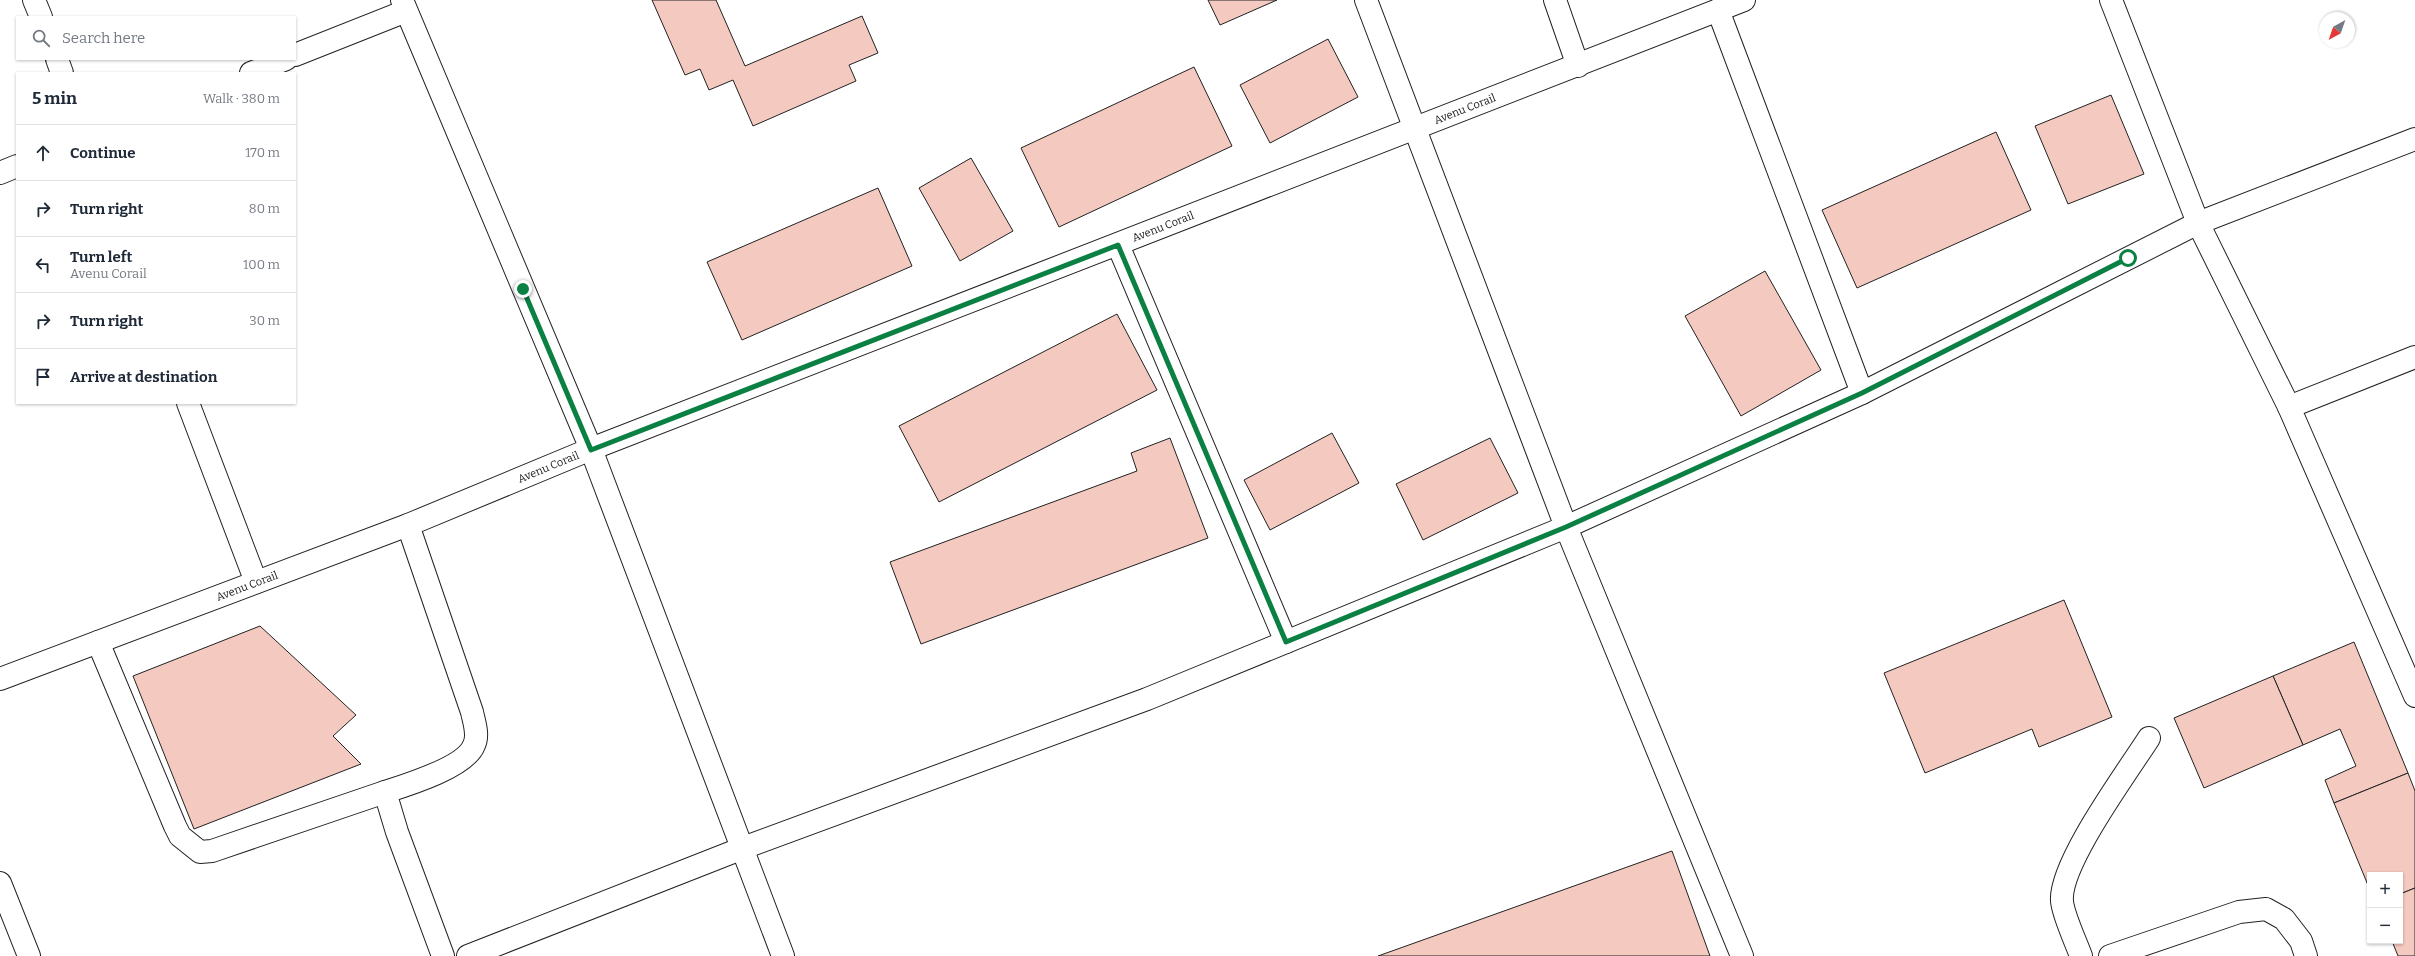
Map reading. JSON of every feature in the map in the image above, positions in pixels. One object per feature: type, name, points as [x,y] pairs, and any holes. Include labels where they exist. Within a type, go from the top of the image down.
[{"type":"street","points":[[34,0],[41,16]]},
{"type":"street","points":[[1366,0],[1566,527],[1742,956]]},
{"type":"street","points":[[1555,0],[1578,66]]},
{"type":"street","name":"Avenu Corail","points":[[0,679],[408,525],[591,450],[1416,130],[1744,0]]},
{"type":"street","points":[[2111,0],[2198,223],[2289,407],[2415,696]]},
{"type":"street","points":[[296,55],[404,6],[591,450],[783,956]]},
{"type":"street","points":[[1718,10],[1862,393]]},
{"type":"street","points":[[57,60],[62,72]]},
{"type":"street","points":[[254,72],[284,60]]},
{"type":"street","points":[[468,956],[743,848],[1147,699],[1566,527],[1862,393],[2198,223],[2415,139]]},
{"type":"street","points":[[0,173],[16,166]]},
{"type":"street","points":[[1118,245],[1286,642]]},
{"type":"street","points":[[2289,407],[2415,357]]},
{"type":"street","points":[[188,404],[256,582]]},
{"type":"street","points":[[98,642],[175,826],[180,836],[200,852],[212,851],[385,792],[456,764],[469,755],[475,745],[476,731],[472,712],[408,525]]},
{"type":"street","points":[[2081,956],[2062,901],[2066,878],[2076,852],[2149,738]]},
{"type":"street","points":[[385,792],[397,832],[443,956]]},
{"type":"street","points":[[0,882],[29,956]]},
{"type":"street","points":[[2110,956],[2239,912],[2266,909],[2284,919],[2301,941],[2306,956]]},
{"type":"building","points":[[652,0],[716,0],[745,66],[862,16],[878,53],[849,65],[856,81],[753,126],[733,80],[709,90],[700,69],[685,75]]},
{"type":"building","points":[[1208,0],[1277,0],[1220,25]]},
{"type":"building","points":[[1328,39],[1358,97],[1270,143],[1240,85]]},
{"type":"building","points":[[1194,67],[1232,146],[1059,227],[1021,148]]},
{"type":"building","points":[[2111,95],[2144,174],[2068,204],[2035,126]]},
{"type":"building","points":[[1996,132],[2031,210],[1857,288],[1822,210]]},
{"type":"building","points":[[971,158],[1013,231],[960,261],[919,188]]},
{"type":"building","points":[[878,188],[912,266],[742,340],[707,262]]},
{"type":"building","points":[[1765,271],[1821,370],[1741,416],[1685,316]]},
{"type":"building","points":[[1117,314],[1157,390],[939,502],[899,426]]},
{"type":"building","points":[[1332,433],[1359,483],[1270,530],[1244,480]]},
{"type":"building","points":[[1170,438],[1208,538],[921,644],[890,562],[1137,471],[1131,453]]},
{"type":"building","points":[[1490,438],[1518,493],[1423,540],[1396,484]]},
{"type":"building","points":[[2064,600],[2112,717],[2039,747],[2032,729],[1925,773],[1884,673]]},
{"type":"building","points":[[260,626],[356,715],[333,736],[361,764],[194,829],[133,676]]},
{"type":"building","points":[[2354,642],[2408,773],[2334,803],[2325,780],[2356,766],[2340,729],[2303,745],[2273,676]]},
{"type":"building","points":[[2273,676],[2303,745],[2204,788],[2174,718]]},
{"type":"building","points":[[2408,773],[2415,791],[2415,888],[2403,893],[2403,872],[2367,872],[2367,883],[2334,803]]},
{"type":"building","points":[[1672,851],[1710,956],[1378,956]]},
{"type":"building","points":[[2415,888],[2415,956],[2398,956],[2393,944],[2403,944],[2403,893]]},
{"type":"route","points":[[523,289],[591,450],[1118,245],[1286,642],[1566,527],[1862,393],[2128,258]]}]
